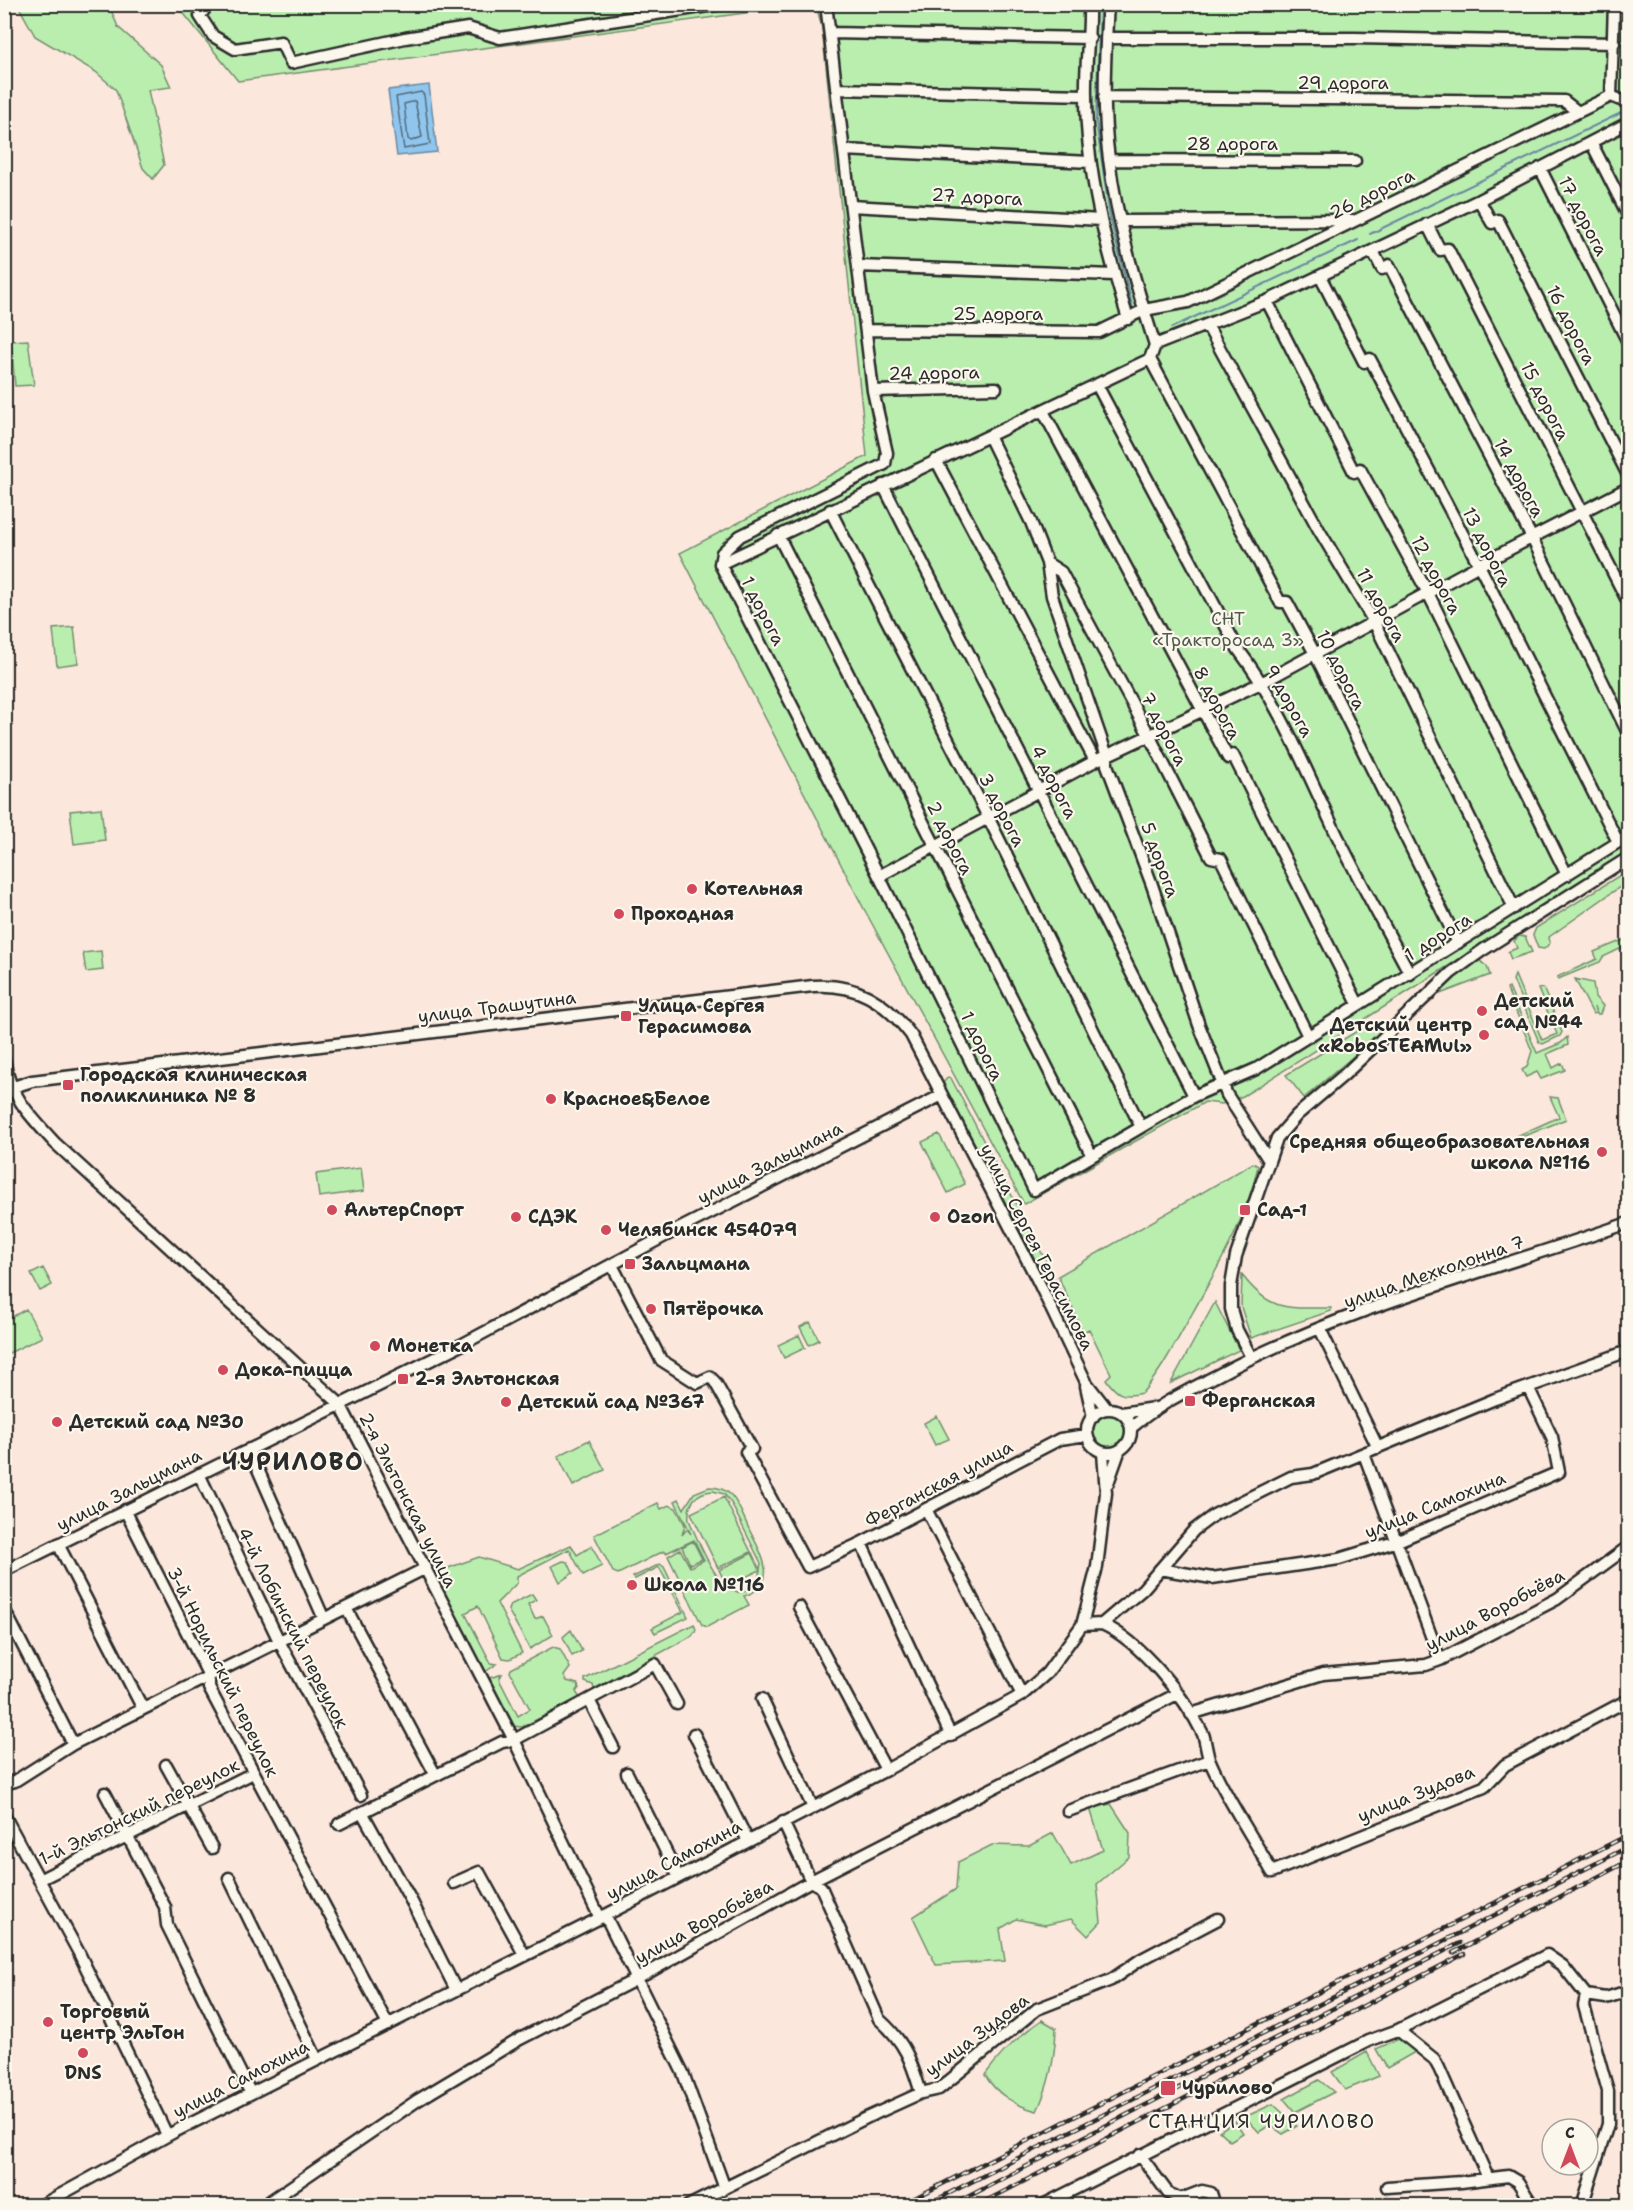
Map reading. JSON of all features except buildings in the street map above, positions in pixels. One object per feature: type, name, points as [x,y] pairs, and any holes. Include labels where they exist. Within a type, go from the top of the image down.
[{"type":"street","points":[[208,4],[200,16],[213,36],[235,50],[281,42],[291,63],[405,38],[468,28],[500,38],[721,4]]},
{"type":"street","points":[[720,564],[722,553],[740,536],[885,464],[887,453],[873,391],[826,4]]},
{"type":"street","points":[[1089,4],[1090,38],[1086,95],[1090,162],[1114,275],[1128,319]]},
{"type":"street","points":[[1108,4],[1104,97],[1109,160],[1132,276],[1155,345],[1150,359]]},
{"type":"street","points":[[1614,4],[1611,96],[1629,103]]},
{"type":"street","points":[[830,33],[1090,38]]},
{"type":"street","points":[[1106,38],[1355,38],[1614,43]]},
{"type":"street","points":[[836,89],[1086,95]]},
{"type":"street","name":"26 дорога","points":[[1128,319],[1144,310],[1188,302],[1611,96]]},
{"type":"street","name":"29 дорога","points":[[1104,97],[1564,101],[1578,112]]},
{"type":"street","points":[[1155,345],[1267,301],[1479,200],[1629,123]]},
{"type":"street","points":[[1591,142],[1629,215]]},
{"type":"street","points":[[844,150],[1090,162]]},
{"type":"street","name":"28 дорога","points":[[1109,160],[1355,161]]},
{"type":"street","name":"17 дорога","points":[[1540,168],[1629,342]]},
{"type":"street","name":"16 дорога","points":[[1479,200],[1492,223],[1498,220],[1629,475]]},
{"type":"street","name":"27 дорога","points":[[851,206],[1101,220]]},
{"type":"street","points":[[1121,221],[1357,220]]},
{"type":"street","name":"15 дорога","points":[[1427,224],[1440,250],[1448,249],[1629,602]]},
{"type":"street","name":"14 дорога","points":[[1373,251],[1382,269],[1389,265],[1532,538],[1629,733]]},
{"type":"street","points":[[858,267],[1114,275]]},
{"type":"street","name":"13 дорога","points":[[1320,276],[1364,362],[1370,359],[1479,565],[1618,842]]},
{"type":"street","name":"12 дорога","points":[[1267,301],[1354,472],[1360,469],[1428,593],[1567,875]]},
{"type":"street","name":"25 дорога","points":[[866,330],[1099,332],[1128,319]]},
{"type":"street","name":"11 дорога","points":[[1207,325],[1319,530],[1374,622],[1514,908]]},
{"type":"street","name":"1 дорога","points":[[1150,359],[720,564],[879,876],[1034,1190],[1194,1096],[1256,1069],[1629,836]]},
{"type":"street","name":"10 дорога","points":[[1150,359],[1280,602],[1287,602],[1315,654],[1458,943]]},
{"type":"street","name":"9 дорога","points":[[1097,385],[1238,649],[1263,682],[1340,840],[1410,974]]},
{"type":"street","name":"24 дорога","points":[[873,391],[996,388]]},
{"type":"street","name":"8 дорога","points":[[1043,411],[1228,758],[1233,755],[1358,1004]]},
{"type":"street","name":"7 дорога","points":[[989,436],[1031,522],[1047,562],[1061,572],[1149,735],[1211,857],[1221,859],[1308,1036]]},
{"type":"street","points":[[936,460],[1095,761]]},
{"type":"street","name":"4 дорога","points":[[882,485],[1040,790],[1194,1096]]},
{"type":"street","points":[[879,876],[1095,761],[1263,682],[1582,510],[1629,488]]},
{"type":"street","name":"3 дорога","points":[[830,510],[988,817],[1142,1127]]},
{"type":"street","name":"2 дорога","points":[[778,535],[1092,1156]]},
{"type":"street","name":"5 дорога","points":[[1047,562],[1052,596],[1107,756],[1107,765],[1152,885],[1199,1025],[1223,1084],[1268,1159]]},
{"type":"street","points":[[1251,1357],[1237,1330],[1232,1309],[1231,1286],[1236,1256],[1277,1138],[1297,1115],[1344,1075],[1450,973],[1629,858]]},
{"type":"street","name":"улица Трашутина","points":[[8,1088],[32,1081],[830,985],[850,987],[866,994],[897,1018],[910,1035],[942,1095]]},
{"type":"street","name":"2-я Эльтонская улица","points":[[4,1059],[8,1088],[23,1109],[55,1143],[340,1404],[514,1740],[602,1917],[638,1979],[683,2073],[724,2186]]},
{"type":"street","name":"улица Зальцмана","points":[[4,1572],[125,1510],[461,1346],[612,1265],[942,1095]]},
{"type":"street","name":"улица Сергея Герасимова","points":[[942,1095],[1039,1282],[1086,1382],[1107,1409]]},
{"type":"street","name":"улица Мехколонна 7","points":[[1154,1408],[1251,1357],[1320,1329],[1629,1223]]},
{"type":"street","name":"Ферганская улица","points":[[612,1265],[661,1360],[697,1383],[710,1377],[715,1382],[752,1449],[746,1452],[807,1567],[861,1543],[1089,1426]]},
{"type":"street","points":[[1320,1329],[1378,1448]]},
{"type":"street","points":[[1102,1624],[1143,1589],[1194,1530],[1214,1515],[1291,1478],[1313,1474],[1528,1387],[1629,1352]]},
{"type":"street","points":[[1086,1382],[1089,1426],[1093,1446],[1103,1453],[1119,1452]]},
{"type":"street","name":"улица Самохина","points":[[1160,1569],[1212,1578],[1338,1559],[1398,1541],[1559,1472],[1552,1437],[1528,1387]]},
{"type":"street","points":[[1089,1426],[1107,1409],[1122,1413],[1154,1408]]},
{"type":"street","points":[[1068,1811],[1209,1760],[1203,1736],[1191,1714],[1138,1649],[1115,1630],[1102,1624],[1082,1625],[1097,1566],[1107,1486],[1119,1452],[1127,1444],[1131,1428],[1154,1408]]},
{"type":"street","points":[[1122,1413],[1131,1428]]},
{"type":"street","points":[[249,1449],[324,1619]]},
{"type":"street","points":[[1103,1453],[1107,1486]]},
{"type":"street","points":[[1364,1454],[1440,1660]]},
{"type":"street","name":"4-й Лобинский переулок","points":[[199,1474],[279,1641],[361,1795]]},
{"type":"street","points":[[926,1509],[1022,1695]]},
{"type":"street","name":"3-й Норильский переулок","points":[[125,1510],[209,1676],[209,1688],[388,2025]]},
{"type":"street","points":[[861,1543],[951,1736]]},
{"type":"street","points":[[58,1544],[143,1709]]},
{"type":"street","name":"улица Воробьёва","points":[[1191,1714],[1323,1674],[1426,1665],[1440,1660],[1557,1599],[1629,1547]]},
{"type":"street","points":[[4,1784],[15,1781],[72,1744],[426,1568]]},
{"type":"street","points":[[799,1607],[886,1770]]},
{"type":"street","points":[[346,1608],[435,1774]]},
{"type":"street","points":[[4,1609],[72,1744]]},
{"type":"street","name":"улица Самохина","points":[[40,2205],[250,2092],[602,1917],[951,1736],[1022,1695],[1047,1673],[1082,1625]]},
{"type":"street","points":[[339,1824],[435,1774],[502,1742],[514,1740],[655,1664],[677,1704]]},
{"type":"street","name":"улица Воробьёва","points":[[263,2205],[418,2100],[520,2039],[638,1979],[811,1881],[1177,1694]]},
{"type":"street","points":[[762,1699],[813,1808]]},
{"type":"street","points":[[589,1700],[613,1747]]},
{"type":"street","name":"улица Зудова","points":[[1209,1760],[1272,1872],[1484,1787],[1505,1765],[1629,1700]]},
{"type":"street","points":[[694,1734],[748,1841]]},
{"type":"street","points":[[166,1765],[212,1848]]},
{"type":"street","name":"1-й Эльтонский переулок","points":[[39,1880],[190,1807],[253,1773]]},
{"type":"street","points":[[627,1773],[678,1876]]},
{"type":"street","points":[[105,1793],[165,1907],[167,1924],[250,2092]]},
{"type":"street","points":[[362,1812],[413,1904],[456,1990]]},
{"type":"street","points":[[4,1815],[79,1953],[167,2135]]},
{"type":"street","points":[[783,1822],[811,1881],[821,1887],[879,2019],[896,2035],[910,2056],[921,2093]]},
{"type":"street","points":[[454,1883],[479,1872],[525,1956]]},
{"type":"street","points":[[229,1878],[317,2059]]},
{"type":"street","name":"улица Зудова","points":[[688,2205],[921,2093],[939,2089],[1037,2008],[1111,1980],[1140,1960],[1218,1919]]},
{"type":"street","points":[[1041,2205],[1368,2041],[1398,2030],[1547,1955],[1563,1966],[1586,1995],[1606,1998],[1629,1991]]},
{"type":"street","points":[[1582,2205],[1608,2124],[1608,2091],[1584,2006],[1586,1995]]},
{"type":"street","points":[[1398,2030],[1434,2059],[1488,2178]]},
{"type":"street","points":[[1140,2155],[1168,2193],[1181,2199],[1202,2191],[1211,2193],[1215,2205]]},
{"type":"street","points":[[1387,2187],[1514,2177],[1533,2205]]},
{"type":"green space","points":[[18,5],[109,5],[118,27],[161,65],[171,87],[148,90],[164,165],[153,179],[143,168],[116,90],[96,72],[35,36]]},
{"type":"green space","points":[[177,5],[804,5],[238,81]]},
{"type":"green space","name":"СНТ «Тракторосад 3»","points":[[816,5],[1628,5],[1628,852],[1243,1096],[1222,1104],[1205,1102],[1024,1204],[863,907],[680,553],[867,456],[822,28]]},
{"type":"green space","points":[[28,340],[34,385],[15,386],[11,341]]},
{"type":"green space","points":[[74,627],[78,663],[57,666],[53,629]]},
{"type":"green space","points":[[101,808],[105,840],[74,844],[70,811]]},
{"type":"green space","points":[[1628,870],[1628,881],[1549,937],[1550,943],[1544,949],[1538,948],[1533,935],[1536,928]]},
{"type":"green space","points":[[1519,936],[1525,937],[1532,952],[1511,959],[1508,952],[1517,948],[1514,941]]},
{"type":"green space","points":[[1628,938],[1628,945],[1603,957],[1600,962],[1558,979],[1557,977],[1597,959],[1594,952]]},
{"type":"green space","points":[[101,951],[103,970],[86,972],[83,953]]},
{"type":"green space","points":[[1477,958],[1487,967],[1490,975],[1432,997]]},
{"type":"green space","points":[[1515,975],[1542,1040],[1557,1034],[1538,989],[1543,988],[1562,1032],[1560,1036],[1543,1044],[1539,1042],[1513,980]]},
{"type":"green space","points":[[1575,979],[1593,983],[1595,997],[1603,1006],[1600,1014],[1597,1014],[1594,1007],[1596,1013],[1593,1014]]},
{"type":"green space","points":[[1509,988],[1537,1053],[1561,1043],[1567,1037],[1568,1045],[1547,1054],[1553,1068],[1562,1063],[1565,1070],[1541,1079],[1537,1072],[1526,1077],[1522,1070],[1527,1067],[1532,1051],[1507,989]]},
{"type":"green space","points":[[1373,1021],[1382,1032],[1304,1098],[1286,1075]]},
{"type":"green space","points":[[948,1077],[951,1078],[1051,1271],[1081,1339],[1062,1311],[943,1083]]},
{"type":"green space","points":[[1550,1097],[1558,1098],[1566,1119],[1493,1149],[1492,1147],[1559,1117]]},
{"type":"green space","points":[[939,1134],[965,1184],[948,1193],[922,1142]]},
{"type":"green space","points":[[1253,1163],[1258,1166],[1239,1223],[1222,1259],[1169,1354],[1142,1393],[1125,1395],[1117,1392],[1106,1379],[1111,1374],[1089,1329],[1083,1332],[1058,1276]]},
{"type":"green space","points":[[361,1168],[364,1191],[319,1197],[316,1174]]},
{"type":"green space","points":[[43,1268],[52,1285],[40,1291],[31,1274]]},
{"type":"green space","points":[[1242,1275],[1252,1287],[1271,1302],[1291,1307],[1331,1308],[1331,1311],[1251,1338],[1241,1307]]},
{"type":"green space","points":[[1215,1302],[1239,1350],[1171,1383]]},
{"type":"green space","points":[[26,1309],[42,1337],[7,1354],[5,1321]]},
{"type":"green space","points":[[810,1322],[819,1340],[809,1345],[800,1327]]},
{"type":"green space","points":[[799,1335],[805,1348],[784,1358],[778,1345]]},
{"type":"green space","points":[[1109,1415],[1120,1420],[1125,1431],[1120,1442],[1109,1447],[1098,1442],[1093,1431],[1098,1420]]},
{"type":"green space","points":[[937,1416],[949,1439],[935,1445],[924,1423]]},
{"type":"green space","points":[[589,1440],[605,1470],[573,1486],[558,1456]]},
{"type":"green space","points":[[712,1487],[724,1490],[731,1495],[758,1547],[765,1567],[762,1584],[756,1591],[744,1596],[749,1605],[707,1627],[702,1625],[668,1556],[680,1549],[690,1567],[704,1560],[694,1540],[666,1553],[664,1551],[618,1574],[613,1572],[594,1535],[658,1503],[661,1509],[669,1505],[676,1508],[685,1525],[682,1535],[687,1529],[691,1534],[675,1501],[679,1499],[684,1509],[694,1493]],"holes":[[[713,1491],[724,1494],[731,1503],[761,1563],[758,1581],[747,1591],[736,1591],[725,1585],[716,1574],[689,1520],[691,1504],[697,1496]]]},
{"type":"green space","points":[[724,1497],[751,1552],[718,1568],[691,1513]]},
{"type":"green space","points":[[693,1541],[702,1559],[690,1564],[682,1547]]},
{"type":"green space","points":[[571,1545],[577,1555],[592,1546],[602,1566],[583,1575],[569,1549],[517,1576],[517,1583],[497,1603],[522,1653],[510,1659],[503,1658],[478,1606],[465,1613],[491,1663],[497,1664],[485,1672],[434,1573],[479,1557],[518,1569]]},
{"type":"green space","points":[[752,1553],[760,1570],[727,1586],[719,1570]]},
{"type":"green space","points":[[563,1561],[568,1562],[573,1573],[560,1582],[552,1566]]},
{"type":"green space","points":[[660,1564],[664,1567],[688,1617],[655,1633],[652,1628],[683,1612],[659,1567],[635,1579],[633,1577]]},
{"type":"green space","points":[[532,1594],[536,1600],[528,1604],[535,1619],[543,1616],[553,1635],[530,1649],[508,1610],[510,1605]]},
{"type":"green space","points":[[694,1624],[696,1630],[692,1636],[594,1689],[593,1685],[585,1682],[585,1679]]},
{"type":"green space","points":[[571,1630],[582,1651],[572,1656],[563,1637]]},
{"type":"green space","points":[[553,1647],[560,1649],[570,1668],[564,1676],[567,1681],[578,1684],[579,1688],[576,1692],[580,1698],[522,1727],[512,1726],[487,1679],[502,1674],[499,1679],[518,1716],[530,1709],[510,1672],[511,1669]]},
{"type":"green space","points":[[1111,1804],[1130,1833],[1129,1857],[1097,1884],[1101,1922],[1088,1936],[1071,1919],[1045,1925],[1016,1919],[1000,1929],[1005,1961],[936,1965],[913,1917],[956,1889],[958,1862],[992,1845],[1029,1846],[1053,1833],[1071,1865],[1103,1850],[1090,1808]]},
{"type":"green space","points":[[1042,2020],[1056,2028],[1053,2060],[1037,2111],[1007,2098],[985,2075],[1011,2045]]},
{"type":"green space","points":[[1401,2038],[1415,2052],[1387,2068],[1376,2049]]},
{"type":"green space","points":[[1367,2052],[1379,2076],[1345,2090],[1332,2072]]},
{"type":"green space","points":[[1319,2080],[1334,2092],[1295,2112],[1284,2099]]},
{"type":"green space","points":[[1273,2104],[1297,2126],[1283,2134],[1270,2125],[1259,2132],[1245,2117]]},
{"type":"green space","points":[[1235,2121],[1243,2133],[1230,2141],[1219,2131]]},
{"type":"water","points":[[429,85],[437,152],[397,156],[388,90]]},
{"type":"waterway","points":[[1100,4],[1096,121],[1110,217],[1133,309]]},
{"type":"waterway","points":[[1370,234],[1623,112]]},
{"type":"waterway","points":[[1171,328],[1358,240]]},
{"type":"railway","points":[[899,2206],[1628,1835]]},
{"type":"railway","points":[[924,2206],[1628,1847]]},
{"type":"railway","points":[[1453,1953],[1628,1861]]},
{"type":"railway","points":[[950,2206],[1460,1943]]},
{"type":"railway","points":[[976,2206],[1464,1954]]},
{"type":"place","name":"Котельная","points":[[692,889]]},
{"type":"place","name":"Проходная","points":[[619,914]]},
{"type":"place","name":"Детский сад №44","points":[[1482,1011]]},
{"type":"place","name":"Улица Сергея Герасимова","points":[[626,1016]]},
{"type":"place","name":"Детский центр «RoboSTEAMul»","points":[[1484,1035]]},
{"type":"place","name":"Городская клиническая поликлиника № 8","points":[[68,1085]]},
{"type":"place","name":"Красное&Белое","points":[[551,1099]]},
{"type":"place","name":"Средняя общеобразовательная школа №116","points":[[1602,1152]]},
{"type":"place","name":"АльтерСпорт","points":[[332,1210]]},
{"type":"place","name":"Сад-1","points":[[1245,1210]]},
{"type":"place","name":"СДЭК","points":[[516,1217]]},
{"type":"place","name":"Ozon","points":[[935,1217]]},
{"type":"place","name":"Челябинск 454079","points":[[606,1230]]},
{"type":"place","name":"Зальцмана","points":[[630,1264]]},
{"type":"place","name":"Пятёрочка","points":[[651,1309]]},
{"type":"place","name":"Монетка","points":[[375,1346]]},
{"type":"place","name":"Дока-пицца","points":[[223,1370]]},
{"type":"place","name":"2-я Эльтонская","points":[[403,1379]]},
{"type":"place","name":"Ферганская","points":[[1190,1401]]},
{"type":"place","name":"Детский сад №367","points":[[506,1402]]},
{"type":"place","name":"Детский сад №30","points":[[57,1422]]},
{"type":"place","name":"Школа №116","points":[[632,1585]]},
{"type":"place","name":"Торговый центр ЭльТон","points":[[48,2022]]},
{"type":"place","name":"DNS","points":[[83,2053]]},
{"type":"place","name":"Чурилово","points":[[1168,2088]]},
{"type":"district","name":"ЧУРИЛОВО","points":[[293,1462]]},
{"type":"district","name":"СТАНЦИЯ ЧУРИЛОВО","points":[[1262,2121]]}]
